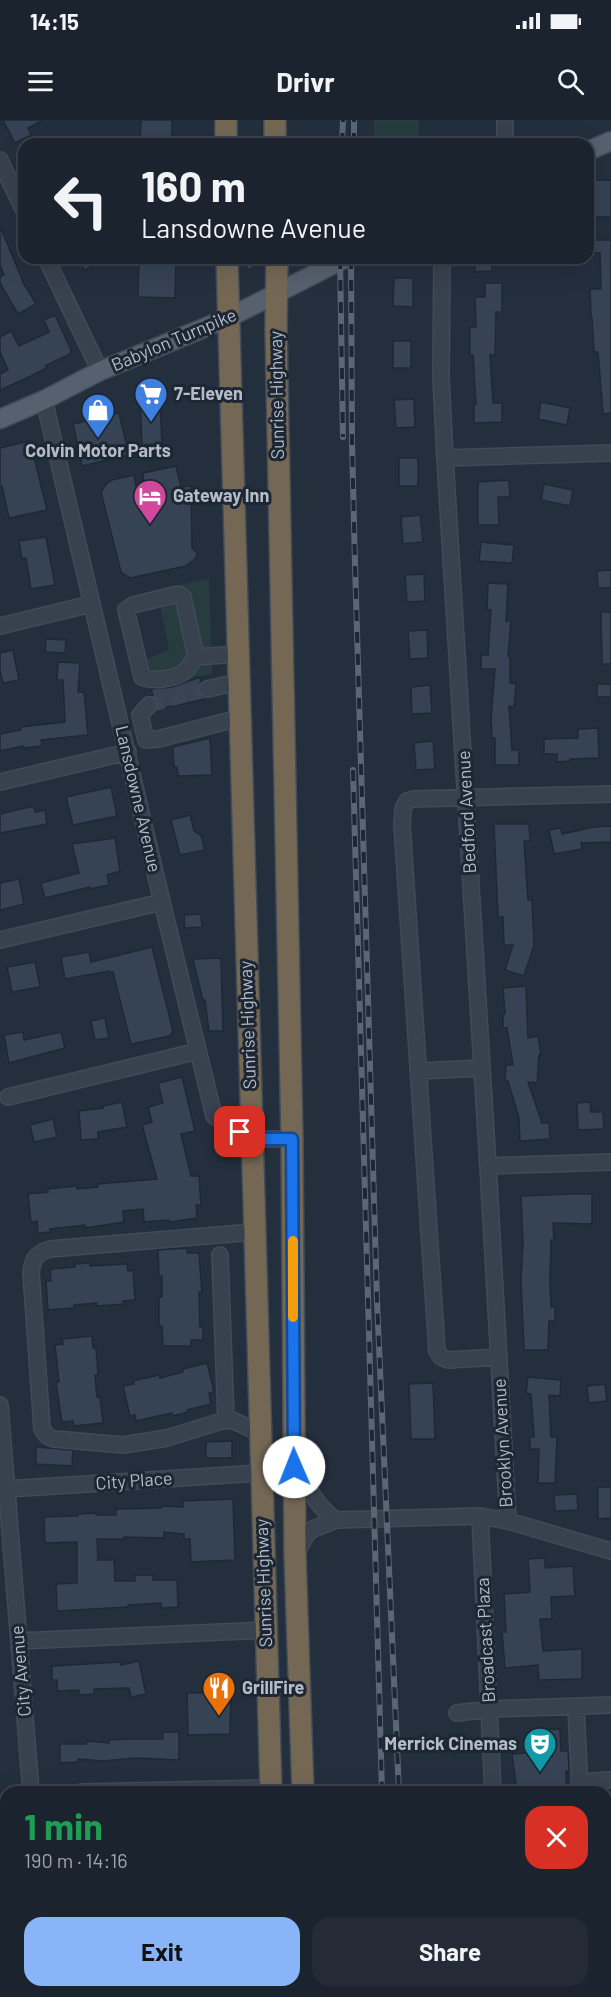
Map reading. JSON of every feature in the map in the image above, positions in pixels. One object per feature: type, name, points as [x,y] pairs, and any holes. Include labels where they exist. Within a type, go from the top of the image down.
[{"type":"highway","points":[[226,120],[226,138]]},
{"type":"highway","points":[[275,120],[275,138]]},
{"type":"highway","name":"Sunrise Highway","points":[[227,264],[271,1786]]},
{"type":"highway","name":"Sunrise Highway","points":[[277,264],[292,1139],[295,1555],[303,1786]]},
{"type":"main road","points":[[594,148],[611,141]]},
{"type":"main road","name":"Babylon Turnpike","points":[[0,419],[44,400],[100,371],[228,318],[334,264]]},
{"type":"street","points":[[505,120],[505,138]]},
{"type":"street","points":[[0,160],[18,198]]},
{"type":"street","points":[[49,264],[100,371]]},
{"type":"street","name":"Bedford Avenue","points":[[442,264],[441,377],[445,458],[499,1361]]},
{"type":"street","name":"Lansdowne Avenue","points":[[44,400],[214,1116],[251,1139]]},
{"type":"street","points":[[445,458],[611,453]]},
{"type":"street","points":[[178,594],[183,597],[196,657],[187,670],[180,674],[149,681],[142,677],[126,610],[132,604],[178,594]]},
{"type":"street","points":[[0,626],[91,604]]},
{"type":"street","points":[[196,657],[238,654]]},
{"type":"street","points":[[207,689],[238,682]]},
{"type":"street","points":[[149,705],[140,715],[146,740],[239,718]]},
{"type":"street","points":[[0,783],[128,752]]},
{"type":"street","points":[[499,1361],[448,1360],[436,1351],[402,809],[407,801],[413,798],[611,794]]},
{"type":"street","points":[[0,940],[162,902]]},
{"type":"street","points":[[8,1097],[198,1051]]},
{"type":"street","points":[[418,1071],[482,1068]]},
{"type":"street","points":[[251,1139],[292,1139]]},
{"type":"street","points":[[488,1166],[611,1162]]},
{"type":"street","points":[[254,1232],[50,1249],[39,1252],[32,1261],[31,1272],[42,1429],[46,1436],[54,1439],[123,1445],[167,1438],[226,1420],[232,1420],[260,1433]]},
{"type":"street","points":[[220,1255],[226,1420]]},
{"type":"street","name":"Brooklyn Avenue","points":[[499,1361],[507,1521],[611,1551]]},
{"type":"street","name":"City Avenue","points":[[0,1405],[7,1489],[7,1588],[19,1641],[31,1786]]},
{"type":"street","points":[[294,1446],[312,1496],[323,1510],[336,1520]]},
{"type":"street","name":"City Place","points":[[7,1489],[261,1473]]},
{"type":"street","points":[[295,1555],[307,1534],[313,1529],[336,1520],[480,1516],[507,1521]]},
{"type":"street","name":"Broadcast Plaza","points":[[480,1516],[493,1786]]},
{"type":"street","points":[[19,1641],[265,1630]]},
{"type":"street","points":[[457,1713],[489,1709],[611,1705]]},
{"type":"street","points":[[576,1707],[580,1786]]},
{"type":"street","points":[[584,1786],[609,1780]]},
{"type":"path","points":[[248,267],[255,264]]},
{"type":"green space","points":[[374,120],[419,120],[419,138],[374,138]]},
{"type":"green space","points":[[209,578],[212,674],[153,684],[146,659],[169,650],[157,591]]},
{"type":"building","points":[[3,120],[43,120],[28,128],[31,135],[18,138],[18,142],[15,143]]},
{"type":"building","points":[[141,120],[172,120],[172,138],[140,138]]},
{"type":"building","points":[[595,180],[611,180],[611,217],[594,217]]},
{"type":"building","points":[[0,226],[24,284],[36,304],[18,314],[0,283],[0,277],[4,275],[0,265]]},
{"type":"building","points":[[594,240],[611,240],[611,413],[603,414],[598,352],[594,352],[590,289],[601,289],[600,253],[594,253]]},
{"type":"building","points":[[82,264],[98,264],[84,270]]},
{"type":"building","points":[[139,264],[176,264],[175,298],[138,297]]},
{"type":"building","points":[[475,264],[492,264],[492,271],[475,272]]},
{"type":"building","points":[[394,278],[413,278],[413,307],[393,306]]},
{"type":"building","points":[[485,283],[502,283],[502,312],[496,312],[495,355],[490,355],[493,403],[502,403],[502,422],[474,423],[474,404],[476,404],[473,355],[470,355],[470,327],[476,327],[475,297],[485,297]]},
{"type":"building","points":[[55,315],[71,350],[70,354],[45,366],[47,368],[0,390],[0,374],[8,370],[0,352],[0,337],[11,331],[19,346],[49,332],[44,320]]},
{"type":"building","points":[[393,341],[411,341],[411,368],[393,368]]},
{"type":"building","points":[[414,399],[415,427],[396,428],[394,400]]},
{"type":"building","name":"7-Eleven","points":[[160,400],[162,444],[142,445],[140,401]]},
{"type":"building","points":[[541,402],[570,408],[567,425],[538,419]]},
{"type":"building","points":[[119,413],[129,455],[82,466],[73,424]]},
{"type":"building","points":[[30,441],[47,510],[9,518],[2,486],[0,487],[0,448]]},
{"type":"building","points":[[399,458],[418,458],[418,486],[399,486]]},
{"type":"building","name":"Gateway Inn","points":[[176,466],[181,487],[191,486],[192,548],[197,553],[196,558],[186,566],[130,578],[121,572],[101,492],[112,480],[134,475],[136,486],[144,485],[143,473]]},
{"type":"building","points":[[509,480],[510,497],[498,497],[499,525],[478,525],[478,482]]},
{"type":"building","points":[[544,484],[573,490],[570,506],[541,500]]},
{"type":"building","points":[[420,515],[423,542],[403,544],[401,517]]},
{"type":"building","points":[[46,537],[55,585],[31,589],[26,558],[22,559],[19,541]]},
{"type":"building","points":[[481,542],[514,545],[512,563],[479,561]]},
{"type":"building","points":[[611,570],[611,588],[598,588],[597,571]]},
{"type":"building","points":[[424,574],[425,601],[407,602],[405,575]]},
{"type":"building","points":[[488,583],[508,584],[506,621],[511,621],[508,656],[510,656],[510,683],[516,684],[514,707],[509,706],[512,750],[519,750],[519,765],[495,765],[495,738],[492,738],[491,719],[495,669],[481,669],[481,655],[488,655],[491,610],[487,609]]},
{"type":"building","points":[[601,612],[611,612],[611,664],[602,664]]},
{"type":"building","points":[[427,630],[428,658],[410,659],[408,631]]},
{"type":"building","points":[[46,639],[66,640],[65,653],[45,652]]},
{"type":"building","points":[[13,650],[19,680],[3,683],[0,653]]},
{"type":"building","points":[[58,662],[80,663],[78,692],[84,692],[88,735],[41,740],[42,746],[23,748],[23,746],[0,751],[0,734],[21,730],[20,727],[65,722],[63,680],[57,680]]},
{"type":"building","points":[[200,677],[198,692],[205,699],[158,709],[158,701],[151,689],[172,687]]},
{"type":"building","points":[[597,684],[611,684],[611,697],[597,697]]},
{"type":"building","points":[[430,685],[432,713],[412,714],[411,687]]},
{"type":"building","points":[[598,728],[599,758],[557,762],[557,754],[544,754],[544,739],[578,738],[578,729]]},
{"type":"building","points":[[210,738],[212,775],[178,776],[177,767],[174,767],[173,747]]},
{"type":"building","points":[[433,741],[435,769],[416,770],[414,743]]},
{"type":"building","points":[[111,787],[117,816],[73,825],[66,797]]},
{"type":"building","points":[[34,806],[35,812],[45,810],[47,824],[0,833],[0,814]]},
{"type":"building","points":[[190,815],[194,831],[201,835],[205,850],[180,855],[171,820]]},
{"type":"building","points":[[494,824],[529,824],[530,841],[524,841],[528,900],[532,900],[534,945],[524,976],[505,970],[513,945],[504,945],[503,917],[498,917]]},
{"type":"building","points":[[611,826],[611,842],[581,843],[582,849],[554,854],[549,830],[561,828],[562,834]]},
{"type":"building","points":[[115,838],[120,871],[107,875],[109,885],[90,889],[90,887],[45,898],[41,883],[79,873],[72,844]]},
{"type":"building","points":[[19,879],[24,904],[0,910],[0,883]]},
{"type":"building","points":[[201,914],[202,927],[185,928],[184,915]]},
{"type":"building","points":[[152,947],[173,1031],[170,1036],[131,1044],[113,972],[65,979],[61,957],[89,952],[91,962]]},
{"type":"building","points":[[221,958],[223,1031],[209,1031],[205,1000],[203,1001],[193,959]]},
{"type":"building","points":[[35,962],[40,987],[12,992],[7,967]]},
{"type":"building","points":[[526,986],[528,1038],[538,1036],[541,1055],[539,1055],[537,1083],[528,1082],[542,1123],[549,1123],[550,1139],[520,1141],[519,1118],[508,1081],[505,1081],[506,1065],[513,1065],[507,1028],[503,1028],[503,1014],[505,1014],[503,988]]},
{"type":"building","points":[[105,1018],[109,1038],[95,1040],[91,1021]]},
{"type":"building","points":[[23,1032],[24,1040],[61,1032],[65,1048],[9,1063],[4,1035]]},
{"type":"building","points":[[182,1077],[195,1131],[181,1134],[191,1176],[199,1176],[201,1205],[196,1205],[197,1218],[170,1222],[169,1220],[144,1222],[143,1209],[123,1211],[124,1222],[85,1228],[85,1225],[50,1229],[50,1232],[38,1233],[37,1221],[31,1222],[28,1194],[48,1192],[48,1189],[76,1186],[77,1189],[98,1187],[98,1184],[157,1179],[142,1125],[152,1122],[148,1107],[163,1103],[158,1083]]},
{"type":"building","points":[[122,1102],[127,1127],[98,1132],[98,1139],[81,1140],[79,1111],[103,1108],[103,1106]]},
{"type":"building","points":[[590,1102],[591,1112],[603,1112],[604,1129],[578,1130],[577,1103]]},
{"type":"building","points":[[53,1119],[57,1137],[34,1142],[30,1125]]},
{"type":"building","points":[[592,1194],[592,1224],[553,1223],[554,1240],[551,1240],[550,1281],[551,1307],[555,1307],[555,1321],[549,1321],[548,1350],[524,1350],[521,1196]]},
{"type":"building","points":[[187,1248],[187,1253],[199,1253],[202,1292],[199,1292],[200,1327],[203,1327],[203,1340],[191,1340],[191,1346],[163,1346],[162,1326],[159,1326],[162,1276],[159,1276],[158,1250]]},
{"type":"building","points":[[90,1263],[90,1266],[127,1264],[128,1271],[133,1270],[135,1300],[123,1301],[124,1304],[97,1306],[97,1303],[48,1310],[46,1281],[51,1281],[50,1269]]},
{"type":"building","points":[[92,1336],[93,1348],[96,1348],[97,1397],[100,1397],[103,1423],[74,1426],[73,1421],[62,1422],[56,1382],[59,1382],[55,1345],[63,1344],[62,1339]]},
{"type":"building","points":[[207,1363],[214,1392],[209,1393],[211,1404],[173,1416],[172,1413],[136,1421],[135,1415],[130,1416],[123,1386],[134,1384],[133,1381],[159,1375],[160,1378],[183,1372],[183,1369]]},
{"type":"building","points":[[528,1377],[561,1380],[560,1396],[549,1395],[551,1437],[557,1437],[555,1483],[538,1483],[539,1449],[530,1449],[530,1437],[534,1437],[531,1394],[526,1393]]},
{"type":"building","points":[[433,1383],[435,1439],[411,1439],[409,1384]]},
{"type":"building","points":[[605,1384],[607,1401],[589,1403],[587,1386]]},
{"type":"building","points":[[232,1441],[232,1458],[206,1458],[206,1442]]},
{"type":"building","points":[[36,1447],[73,1450],[72,1466],[36,1464]]},
{"type":"building","points":[[598,1487],[611,1487],[611,1518],[598,1519]]},
{"type":"building","points":[[577,1494],[578,1510],[555,1511],[554,1495]]},
{"type":"building","points":[[233,1499],[235,1560],[191,1562],[190,1539],[184,1539],[184,1534],[164,1532],[164,1538],[97,1539],[98,1560],[114,1560],[115,1581],[135,1581],[135,1575],[153,1575],[153,1580],[177,1580],[178,1607],[161,1608],[161,1603],[57,1611],[56,1584],[77,1583],[77,1542],[45,1543],[44,1517],[96,1513],[96,1515],[116,1515],[116,1509],[183,1507],[183,1501]]},
{"type":"building","points":[[545,1558],[545,1568],[573,1566],[575,1596],[551,1597],[552,1619],[540,1619],[543,1651],[582,1649],[582,1679],[539,1680],[538,1665],[505,1668],[502,1632],[506,1632],[504,1594],[530,1592],[528,1559]]},
{"type":"building","points":[[139,1661],[146,1694],[131,1697],[129,1688],[94,1689],[94,1694],[79,1695],[79,1690],[57,1691],[57,1680],[52,1680],[52,1666],[121,1662],[121,1665]]},
{"type":"building","points":[[202,1691],[231,1691],[230,1734],[188,1735],[187,1693],[202,1693]]},
{"type":"building","name":"Merrick Cinemas","points":[[560,1729],[561,1751],[568,1751],[567,1786],[516,1786],[512,1754],[539,1752],[538,1730]]},
{"type":"building","points":[[163,1732],[179,1732],[179,1760],[78,1759],[78,1762],[60,1763],[60,1744],[163,1739]]},
{"type":"tunnel","points":[[149,705],[207,689]]},
{"type":"railway","points":[[342,138],[343,120]]},
{"type":"railway","points":[[354,120],[354,138]]},
{"type":"railway","points":[[340,264],[343,437]]},
{"type":"railway","points":[[351,264],[355,564],[377,1301],[399,1786]]},
{"type":"railway","points":[[353,770],[382,1786]]},
{"type":"slow traffic","points":[[293,1241],[293,1317]]},
{"type":"place","name":"7-Eleven","points":[[151,423]]},
{"type":"place","name":"Colvin Motor Parts","points":[[98,439]]},
{"type":"place","name":"Gateway Inn","points":[[150,525]]},
{"type":"place","name":"GrillFire","points":[[219,1717]]},
{"type":"place","name":"Merrick Cinemas","points":[[540,1773]]},
{"type":"route","points":[[240,1132],[251,1139],[292,1139],[294,1467]]}]
